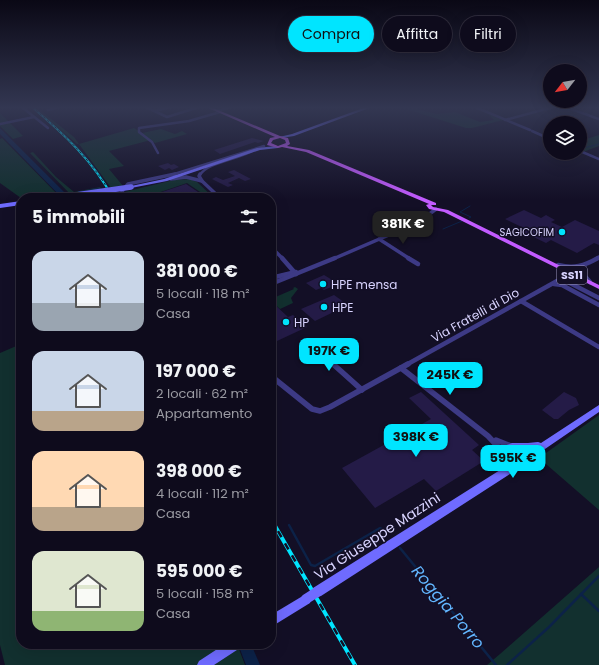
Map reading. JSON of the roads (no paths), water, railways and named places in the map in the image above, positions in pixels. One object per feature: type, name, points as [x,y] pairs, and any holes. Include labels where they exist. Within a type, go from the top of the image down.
[{"type":"main road","name":"SS11","points":[[269,138],[276,146],[301,149],[319,155]]},
{"type":"main road","points":[[256,150],[277,138]]},
{"type":"main road","name":"SS11","points":[[283,138],[434,207],[446,211],[599,288]]},
{"type":"main road","points":[[282,146],[288,144],[288,140]]},
{"type":"main road","points":[[90,193],[165,180],[256,150],[276,146]]},
{"type":"main road","points":[[0,206],[16,204]]},
{"type":"main road","name":"SS11","points":[[545,260],[599,288]]},
{"type":"main road","name":"Via Giuseppe Mazzini","points":[[276,618],[499,476],[599,408]]},
{"type":"main road","name":"Via Giuseppe Mazzini","points":[[512,446],[532,447],[550,441]]},
{"type":"main road","points":[[499,476],[504,467],[504,454],[505,448],[512,446],[522,452],[521,461],[510,462],[504,454]]},
{"type":"main road","points":[[203,665],[228,649]]},
{"type":"street","points":[[147,138],[152,142],[158,153]]},
{"type":"street","points":[[122,193],[124,187],[128,184],[182,172],[264,146]]},
{"type":"street","points":[[202,181],[200,174],[203,170],[247,155],[256,150]]},
{"type":"street","points":[[587,154],[599,160]]},
{"type":"street","points":[[165,180],[186,177],[202,181],[215,193]]},
{"type":"street","points":[[427,216],[434,207]]},
{"type":"street","points":[[276,276],[286,273],[302,271],[419,222],[427,216],[434,207]]},
{"type":"street","points":[[379,239],[418,264]]},
{"type":"street","points":[[276,252],[295,273]]},
{"type":"street","points":[[554,264],[571,269],[584,267],[599,257]]},
{"type":"street","points":[[584,267],[582,273],[590,282]]},
{"type":"street","points":[[286,273],[290,275],[290,278]]},
{"type":"street","points":[[276,282],[290,278],[295,273]]},
{"type":"street","name":"Via Fratelli di Dio","points":[[276,380],[312,409],[320,411],[362,390],[558,281],[566,281],[599,299]]},
{"type":"street","points":[[552,284],[562,285],[599,305]]},
{"type":"street","name":"Via Fratelli di Dio","points":[[592,301],[599,299]]},
{"type":"street","points":[[521,301],[599,347]]},
{"type":"street","points":[[308,341],[362,390]]},
{"type":"street","points":[[400,368],[488,436],[504,454]]},
{"type":"street","points":[[488,436],[512,446]]},
{"type":"water","points":[[4,138],[10,138],[65,193],[57,193]]},
{"type":"water","points":[[240,649],[253,649],[260,665],[246,665]]},
{"type":"waterway","points":[[587,147],[599,144]]},
{"type":"waterway","points":[[79,192],[99,188]]},
{"type":"waterway","points":[[469,218],[471,217],[460,212],[470,206]]},
{"type":"waterway","points":[[443,229],[462,221]]},
{"type":"waterway","name":"Roggia Porro","points":[[289,525],[311,565],[315,566],[380,528],[386,531]]},
{"type":"waterway","name":"Roggia Porro","points":[[400,548],[496,665]]},
{"type":"waterway","points":[[581,594],[599,576]]},
{"type":"waterway","points":[[507,665],[549,627],[581,594]]},
{"type":"waterway","points":[[581,594],[599,611]]},
{"type":"railway","points":[[66,138],[87,160],[110,193]]},
{"type":"railway","points":[[276,528],[355,665]]},
{"type":"place","name":"SAGICOFIM","points":[[562,232]]},
{"type":"place","name":"HPE mensa","points":[[323,284]]},
{"type":"place","name":"HPE","points":[[324,307]]},
{"type":"place","name":"HP","points":[[286,322]]}]
